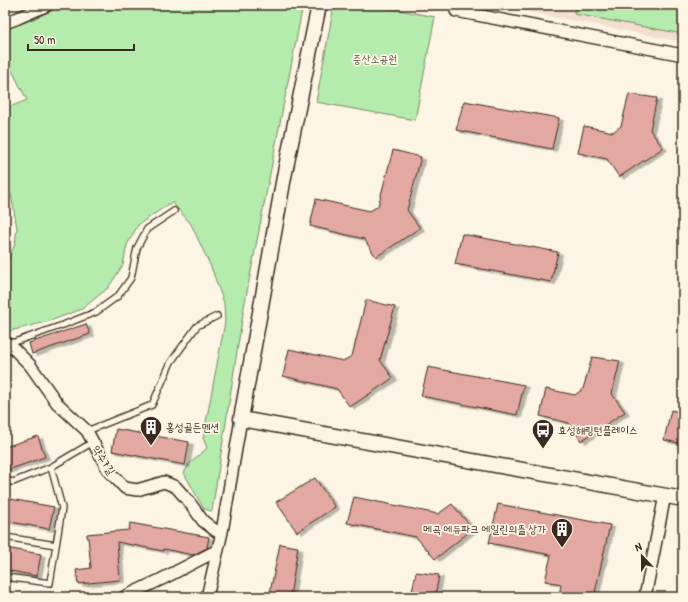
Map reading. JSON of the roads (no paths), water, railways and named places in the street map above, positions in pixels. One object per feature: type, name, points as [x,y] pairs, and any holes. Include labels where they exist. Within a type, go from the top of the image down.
[{"type":"street","points":[[5,23],[48,5]]},
{"type":"street","points":[[207,597],[222,532],[284,177],[319,5]]},
{"type":"street","points":[[456,11],[683,55]]},
{"type":"street","name":"약수7길","points":[[7,344],[30,365],[57,403],[87,431],[108,470],[124,488],[137,490],[164,482],[176,487],[203,521],[216,532],[222,532]]},
{"type":"street","points":[[241,420],[683,499]]},
{"type":"street","points":[[645,597],[665,495]]},
{"type":"street","points":[[124,597],[218,550]]},
{"type":"lane","points":[[7,344],[96,312],[118,296],[131,278],[137,248],[147,229],[174,211]]},
{"type":"lane","points":[[87,431],[152,405],[171,362],[197,326],[217,316]]},
{"type":"lane","points":[[5,480],[13,482],[51,467],[93,442]]},
{"type":"lane","points":[[5,577],[50,583],[62,508],[51,467]]},
{"type":"lane","points":[[5,537],[56,545]]},
{"type":"place","name":"홍성골든멘션","points":[[151,446]]},
{"type":"place","name":"효성해링턴플레이스","points":[[543,450]]},
{"type":"place","name":"메곡 에듀파크 에일린의뜰 상가","points":[[562,548]]},
{"type":"park label","name":"중산소공원","points":[[375,59]]}]
